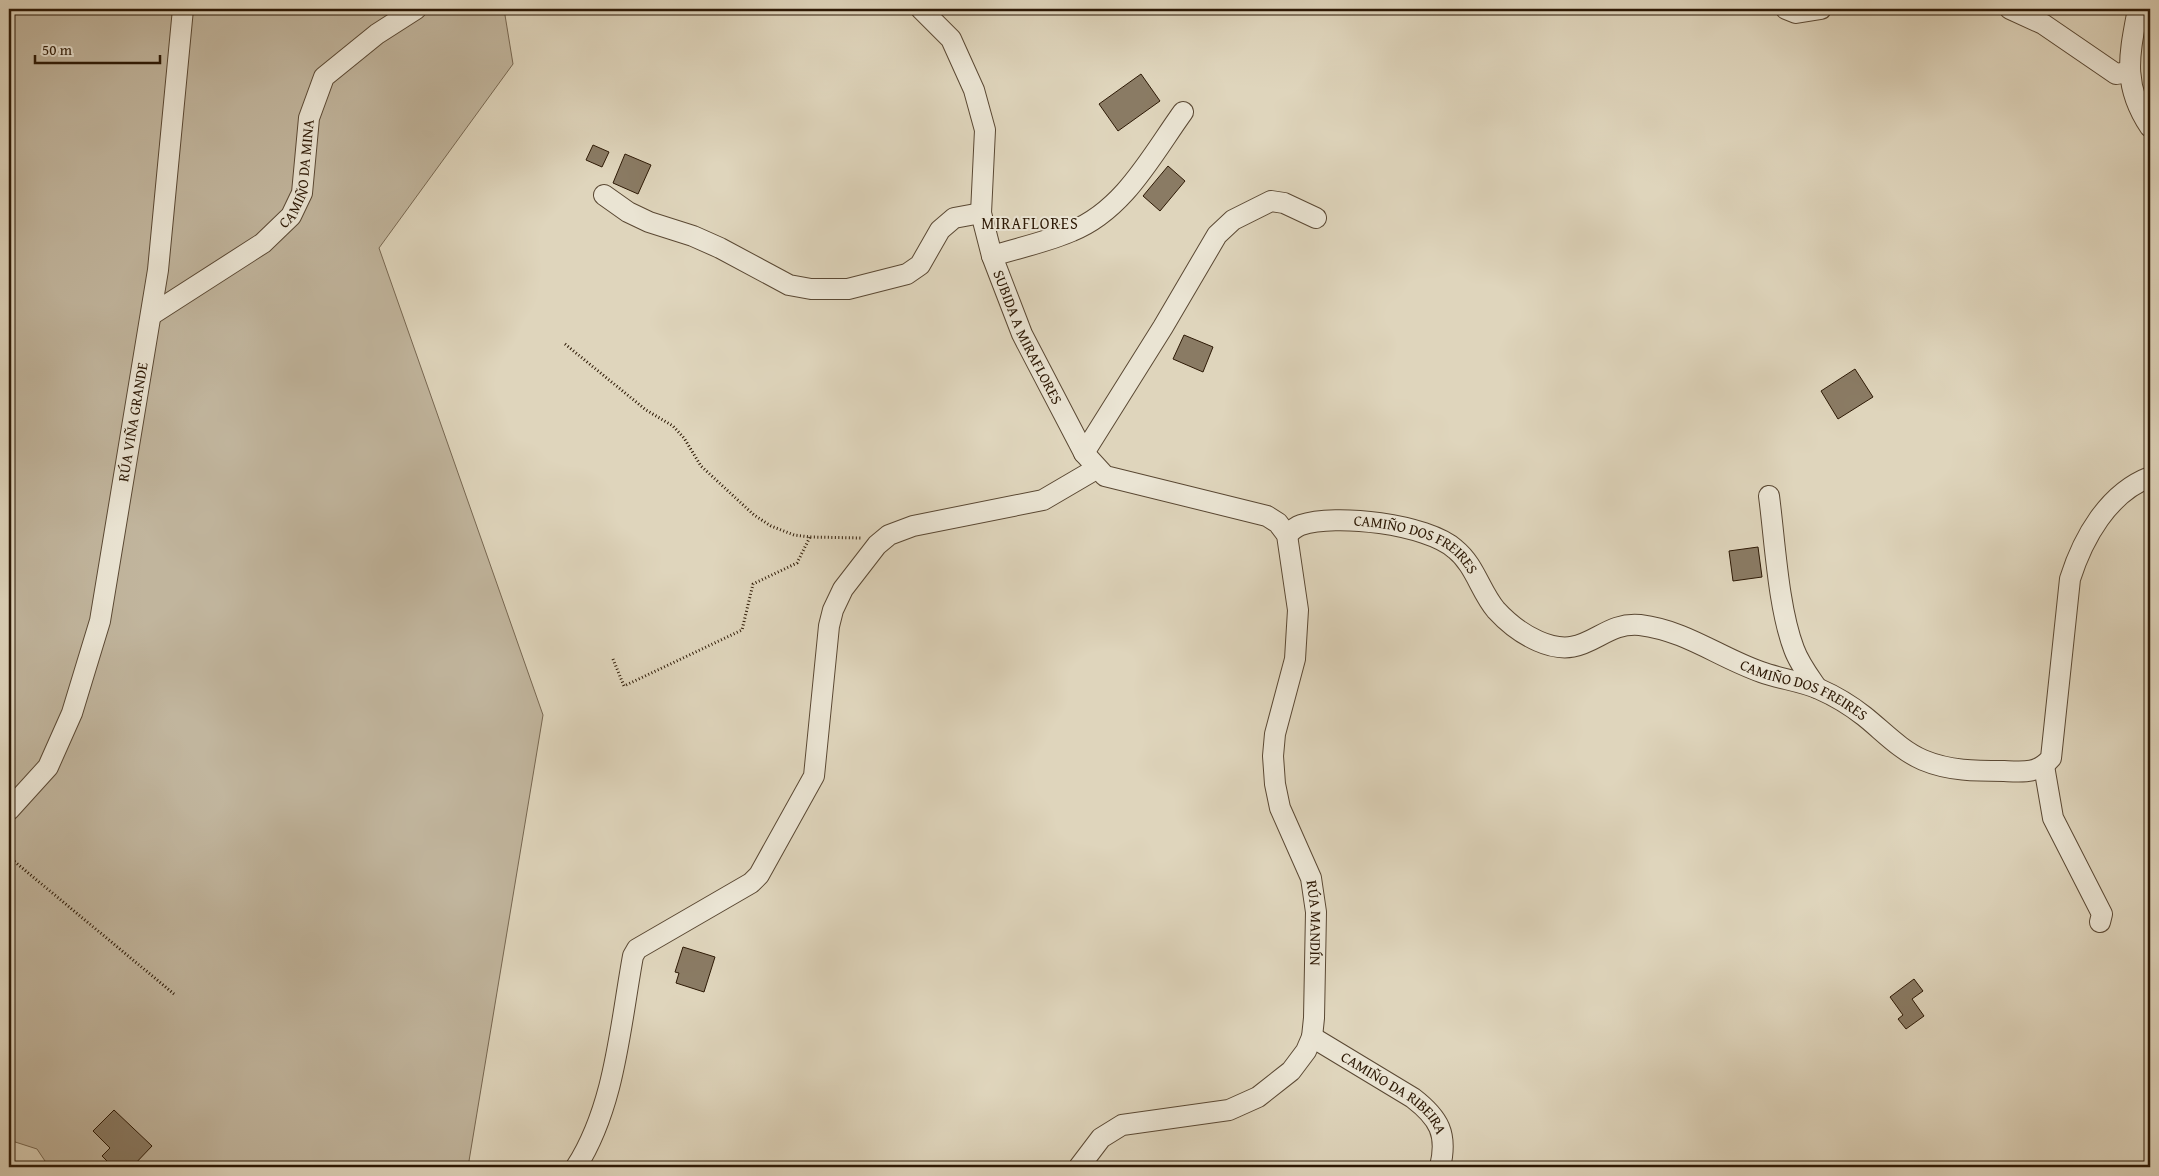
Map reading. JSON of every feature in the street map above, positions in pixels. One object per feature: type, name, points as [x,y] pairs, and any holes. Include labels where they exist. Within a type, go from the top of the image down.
[{"type":"street","name":"RÚA VIÑA GRANDE","points":[[9,810],[48,767],[72,714],[100,621],[158,270],[183,9]]},
{"type":"street","name":"CAMIÑO DA MINA","points":[[151,315],[263,243],[291,216],[302,193],[309,118],[324,77],[378,34],[416,9]]},
{"type":"street","name":"SUBIDA A MIRAFLORES","points":[[922,9],[951,39],[974,90],[985,130],[982,213],[992,256],[1022,334],[1084,453],[1096,469],[1105,476],[1267,516],[1278,523],[1287,535]]},
{"type":"street","points":[[1786,9],[1796,13],[1821,9]]},
{"type":"street","points":[[2010,9],[2043,24],[2116,74],[2129,72]]},
{"type":"street","points":[[2138,9],[2130,54],[2129,72],[2132,92],[2150,127]]},
{"type":"street","points":[[992,256],[1073,231],[1097,217],[1124,195],[1183,112]]},
{"type":"street","points":[[604,196],[628,212],[649,222],[693,236],[720,248],[789,285],[811,289],[848,289],[907,274],[920,265],[940,230],[954,218],[982,213]]},
{"type":"street","points":[[1084,453],[1163,327],[1217,235],[1233,220],[1271,201],[1284,203],[1316,218]]},
{"type":"street","points":[[576,1167],[596,1131],[609,1087],[633,956],[637,949],[751,883],[759,875],[779,836],[809,788],[817,761],[833,610],[843,588],[877,545],[889,536],[913,526],[1043,500],[1096,469]]},
{"type":"street","points":[[2100,922],[2102,914],[2053,818],[2044,766],[2051,758],[2070,579],[2079,552],[2094,526],[2115,500],[2135,483],[2150,477]]},
{"type":"street","points":[[1769,496],[1784,605],[1793,647],[1799,662],[1817,688]]},
{"type":"street","name":"CAMIÑO DOS FREIRES","points":[[1287,535],[1298,526],[1315,521],[1336,520],[1408,528],[1432,534],[1455,548],[1466,559],[1495,609],[1518,630],[1538,641],[1557,647],[1576,648],[1618,627],[1642,626],[1692,638],[1760,672],[1817,688],[1862,714],[1902,748],[1921,759],[1937,765],[1969,771],[2024,772],[2038,770],[2044,766]]},
{"type":"street","name":"RÚA MANDÍN","points":[[1079,1167],[1100,1138],[1122,1125],[1229,1110],[1258,1097],[1291,1071],[1306,1051],[1312,1037],[1316,912],[1311,878],[1280,808],[1275,784],[1273,756],[1275,734],[1295,659],[1298,639],[1298,610],[1287,535]]},
{"type":"street","name":"CAMIÑO DA RIBEIRA","points":[[1312,1037],[1413,1098],[1426,1108],[1439,1124],[1444,1141],[1440,1167]]},
{"type":"path","points":[[565,344],[646,410],[673,426],[684,438],[701,466],[754,515],[771,526],[794,535],[866,538],[877,545]]},
{"type":"path","points":[[614,659],[624,686],[742,630],[753,584],[797,563],[810,537]]},
{"type":"path","points":[[9,857],[174,994]]},
{"type":"shaded area","points":[[9,9],[504,9],[513,64],[379,248],[543,715],[468,1167],[49,1167],[37,1149],[9,1140]]},
{"type":"building","points":[[1141,74],[1160,101],[1118,131],[1099,104]]},
{"type":"building","points":[[593,145],[609,152],[602,167],[586,160]]},
{"type":"building","points":[[625,154],[651,165],[638,194],[613,183]]},
{"type":"building","points":[[1168,166],[1185,181],[1160,211],[1143,196]]},
{"type":"building","points":[[1184,335],[1213,347],[1203,372],[1173,359]]},
{"type":"building","points":[[1855,369],[1873,397],[1838,419],[1821,391]]},
{"type":"building","points":[[1758,547],[1762,577],[1733,581],[1729,551]]},
{"type":"building","points":[[683,947],[715,957],[704,992],[676,983],[679,973],[675,972]]},
{"type":"building","points":[[1914,979],[1923,991],[1912,999],[1924,1016],[1906,1029],[1898,1019],[1903,1015],[1890,997]]},
{"type":"building","points":[[114,1110],[152,1146],[132,1167],[113,1167],[102,1156],[110,1148],[93,1131]]},
{"type":"district","name":"MIRAFLORES","points":[[1030,223]]}]
